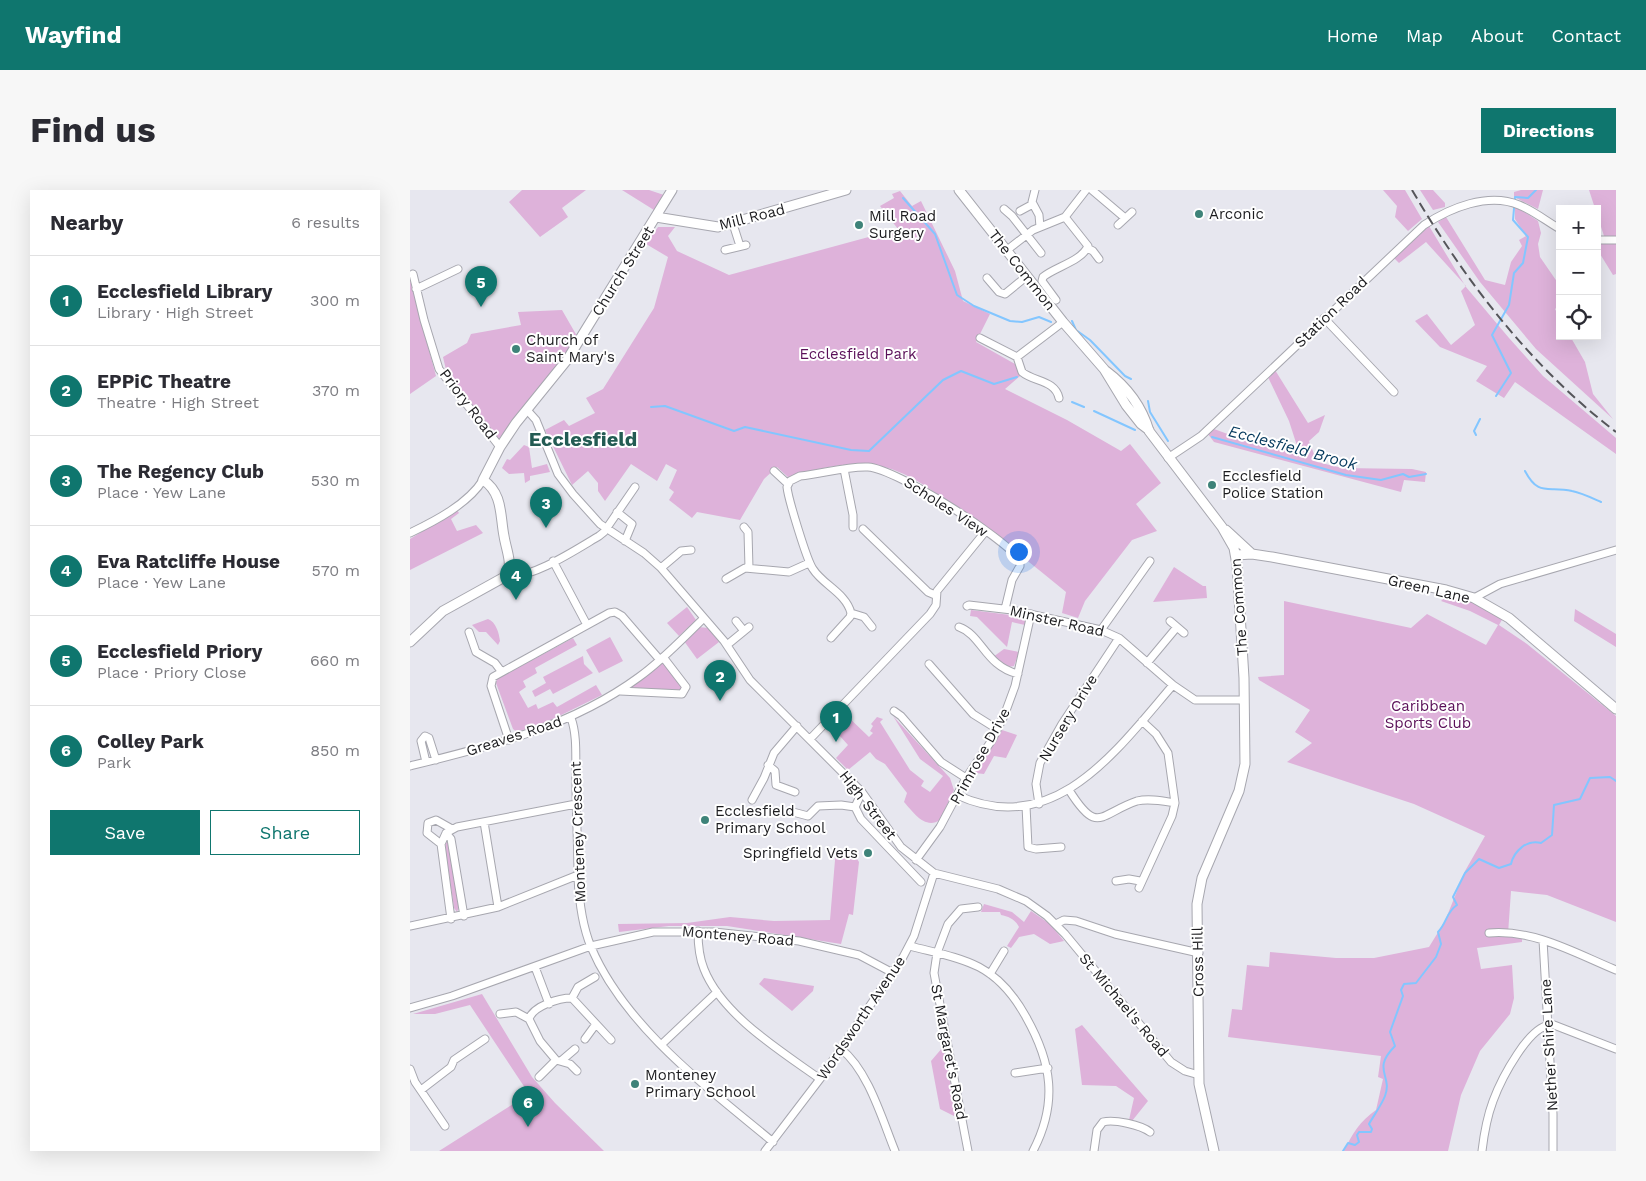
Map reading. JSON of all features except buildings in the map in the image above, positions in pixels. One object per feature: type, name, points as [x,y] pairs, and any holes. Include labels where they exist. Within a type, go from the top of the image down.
[{"type":"main road","name":"Church Street","points":[[484,480],[500,447],[526,410],[567,360],[672,190]]},
{"type":"main road","name":"Mill Road","points":[[656,217],[718,227],[733,224],[817,194],[846,190]]},
{"type":"main road","name":"The Common","points":[[962,191],[1063,322],[1106,371],[1126,405],[1141,424],[1149,430],[1168,458],[1222,527],[1236,555],[1244,700],[1245,760],[1242,781]]},
{"type":"main road","points":[[410,642],[443,611],[508,574],[509,562],[501,506],[493,490],[484,480]]},
{"type":"main road","points":[[1222,527],[1252,554]]},
{"type":"main road","name":"Green Lane","points":[[1236,555],[1252,554],[1434,588],[1474,598],[1509,618],[1616,709]]},
{"type":"main road","name":"Cross Hill","points":[[1214,1151],[1201,1099],[1199,1075],[1200,953],[1197,904],[1202,878],[1242,781]]},
{"type":"street","points":[[1035,190],[1033,204],[1039,215],[1040,227]]},
{"type":"street","points":[[1007,250],[1027,234],[1065,217],[1086,190]]},
{"type":"street","points":[[1092,190],[1125,218]]},
{"type":"street","name":"Station Road","points":[[1168,458],[1201,436],[1324,318],[1432,220],[1467,204],[1490,201],[1514,203],[1556,227]]},
{"type":"street","points":[[1020,211],[1033,204]]},
{"type":"street","points":[[1004,209],[1012,216],[1041,253]]},
{"type":"street","points":[[1118,225],[1132,212]]},
{"type":"street","points":[[1065,217],[1087,243],[1088,248],[1099,259]]},
{"type":"street","points":[[725,250],[743,246],[733,224]]},
{"type":"street","points":[[1601,240],[1616,240]]},
{"type":"street","points":[[1056,300],[1042,279],[1057,266],[1077,257],[1088,248]]},
{"type":"street","points":[[1051,260],[1057,266]]},
{"type":"street","points":[[416,289],[458,269]]},
{"type":"street","name":"Priory Road","points":[[413,274],[439,369],[500,447]]},
{"type":"street","points":[[987,278],[998,292],[1005,294],[1027,276]]},
{"type":"street","points":[[1324,318],[1394,392]]},
{"type":"street","points":[[1017,357],[1063,322]]},
{"type":"street","points":[[980,338],[1017,357],[1022,372],[1049,384],[1056,390],[1059,398]]},
{"type":"street","name":"High Street","points":[[526,410],[536,420],[560,478],[608,530],[644,552],[661,568],[727,645],[750,680],[862,792],[890,834],[916,860],[934,874],[1014,895],[1038,909],[1056,924]]},
{"type":"street","name":"Scholes View","points":[[788,484],[800,476],[868,467],[894,475],[919,487],[1018,557],[1021,563],[1012,580],[1005,609]]},
{"type":"street","points":[[844,469],[853,515],[852,527]]},
{"type":"street","points":[[774,471],[788,484],[788,492],[809,563],[817,575],[842,597],[851,613],[864,617],[872,627]]},
{"type":"street","points":[[410,534],[452,509],[477,489],[484,480]]},
{"type":"street","points":[[508,574],[522,574],[553,561],[608,530],[617,512],[635,487]]},
{"type":"street","points":[[617,512],[632,524],[625,541]]},
{"type":"street","points":[[744,527],[748,532],[749,568]]},
{"type":"street","points":[[863,528],[928,592],[935,595]]},
{"type":"street","points":[[810,738],[930,614],[936,605],[935,595],[985,532]]},
{"type":"street","points":[[661,568],[681,552],[691,550]]},
{"type":"street","points":[[1474,598],[1500,584],[1616,550]]},
{"type":"street","points":[[553,561],[587,625]]},
{"type":"street","points":[[1101,630],[1150,561]]},
{"type":"street","points":[[726,579],[741,570],[749,568],[789,572],[809,563]]},
{"type":"street","name":"Minster Road","points":[[967,606],[1005,609],[1101,630],[1119,638],[1173,685],[1195,700],[1244,700]]},
{"type":"street","points":[[509,740],[491,686],[493,677],[612,612],[619,613],[686,687],[682,694],[620,691]]},
{"type":"street","points":[[831,638],[851,613]]},
{"type":"street","name":"Primrose Drive","points":[[916,860],[940,828],[966,778],[997,729],[1011,699],[1032,614]]},
{"type":"street","name":"Greaves Road","points":[[410,766],[509,740],[571,718],[620,691],[662,659],[704,618]]},
{"type":"street","points":[[727,645],[747,629],[736,621]]},
{"type":"street","points":[[1170,621],[1184,633]]},
{"type":"street","points":[[1147,662],[1176,626]]},
{"type":"street","points":[[959,627],[966,631],[998,666],[1018,674]]},
{"type":"street","points":[[469,632],[476,652],[495,662],[501,671]]},
{"type":"street","name":"Nursery Drive","points":[[1039,804],[1036,784],[1040,763],[1072,709],[1119,638]]},
{"type":"street","points":[[929,664],[973,714],[997,729]]},
{"type":"street","points":[[957,796],[998,808],[1039,804],[1057,797],[1069,790],[1104,762],[1173,685]]},
{"type":"street","points":[[894,711],[901,716],[941,762],[966,778]]},
{"type":"street","name":"Monteney Crescent","points":[[571,718],[574,728],[578,875],[582,914],[591,946],[616,992],[662,1044],[702,1083],[773,1142]]},
{"type":"street","points":[[1116,881],[1129,879],[1139,884],[1172,816],[1175,803],[1168,753],[1156,734],[1142,721]]},
{"type":"street","points":[[752,800],[777,748],[797,726]]},
{"type":"street","points":[[426,762],[421,741],[425,736],[429,738],[436,760]]},
{"type":"street","points":[[768,765],[775,771],[776,786],[795,792]]},
{"type":"street","points":[[1069,790],[1086,814],[1096,818],[1108,816],[1137,801],[1175,803]]},
{"type":"street","points":[[862,792],[856,807],[861,819],[921,882]]},
{"type":"street","points":[[451,918],[441,844],[449,831],[484,822],[576,804]]},
{"type":"street","points":[[793,812],[808,816],[818,806],[841,804],[856,807]]},
{"type":"street","points":[[1026,806],[1028,847],[1036,849],[1061,847]]},
{"type":"street","points":[[441,844],[427,833],[428,823],[436,820],[449,831],[464,916]]},
{"type":"street","points":[[484,822],[498,907]]},
{"type":"street","name":"Wordsworth Avenue","points":[[765,1151],[820,1079],[910,946],[934,874]]},
{"type":"street","points":[[410,926],[464,916],[498,907],[578,875]]},
{"type":"street","name":"St Margaret's Road","points":[[968,1151],[934,974],[937,953],[948,924],[964,907],[978,907]]},
{"type":"street","points":[[1056,924],[1064,920],[1076,921],[1115,934],[1200,953]]},
{"type":"street","name":"St Michael's Road","points":[[1056,924],[1172,1062],[1185,1070],[1199,1075]]},
{"type":"street","points":[[698,931],[700,958],[717,992],[766,1040],[820,1079]]},
{"type":"street","name":"Monteney Road","points":[[410,1008],[535,967],[591,946],[654,932],[698,931],[772,937],[824,946],[859,955],[893,973]]},
{"type":"street","points":[[1489,933],[1516,933],[1544,940],[1616,970]]},
{"type":"street","name":"Nether Shire Lane","points":[[1544,940],[1553,1151]]},
{"type":"street","points":[[910,946],[968,962],[990,974],[1006,989],[1022,1010],[1039,1039],[1048,1068],[1049,1104],[1040,1138],[1033,1151]]},
{"type":"street","points":[[990,974],[1004,951]]},
{"type":"street","points":[[535,967],[548,1004]]},
{"type":"street","points":[[529,1019],[533,1012],[548,1004],[572,998],[578,987],[596,978]]},
{"type":"street","points":[[662,1044],[717,992]]},
{"type":"street","points":[[572,998],[611,1040]]},
{"type":"street","points":[[500,1014],[516,1012],[529,1019],[540,1041],[559,1061],[570,1064],[577,1071]]},
{"type":"street","points":[[584,1039],[596,1024]]},
{"type":"street","points":[[1482,1151],[1488,1116],[1505,1076],[1528,1040],[1537,1030],[1549,1024],[1616,1049]]},
{"type":"street","points":[[420,1090],[451,1067],[454,1060],[485,1038]]},
{"type":"street","points":[[539,1077],[575,1049]]},
{"type":"street","points":[[841,1049],[852,1060],[859,1071],[895,1151]]},
{"type":"street","points":[[1015,1073],[1048,1068]]},
{"type":"street","points":[[410,1069],[413,1084],[420,1090],[445,1126]]},
{"type":"street","points":[[1094,1151],[1097,1130],[1103,1122],[1145,1128],[1150,1132]]},
{"type":"green space","points":[[522,190],[586,190],[562,208],[568,217],[540,237],[509,202]]},
{"type":"green space","points":[[622,190],[649,190],[664,195],[654,210]]},
{"type":"green space","points":[[1383,190],[1405,190],[1422,219],[1408,231],[1395,217],[1397,206]]},
{"type":"green space","points":[[1420,190],[1433,190],[1445,203],[1445,207],[1433,210]]},
{"type":"green space","points":[[1521,190],[1543,190],[1538,209],[1514,197],[1514,192]]},
{"type":"green space","points":[[1589,190],[1616,190],[1616,236],[1604,236],[1601,227],[1601,205],[1594,205]]},
{"type":"green space","name":"Ecclesfield Park","points":[[900,191],[912,206],[921,201],[955,271],[963,301],[990,314],[976,342],[1015,364],[1020,376],[1005,389],[1067,420],[1121,451],[1130,444],[1161,483],[1136,504],[1157,531],[1132,540],[1085,601],[1078,618],[1062,613],[1066,592],[1001,540],[941,496],[898,472],[874,465],[854,464],[819,469],[789,478],[777,467],[764,479],[740,520],[697,512],[692,518],[669,500],[674,492],[669,488],[677,470],[666,464],[657,481],[631,464],[605,501],[598,491],[598,483],[588,471],[572,485],[545,430],[564,420],[569,426],[595,413],[586,398],[603,389],[654,308],[668,257],[646,244],[658,227],[675,227],[668,236],[677,251],[729,275],[898,229],[880,206],[894,198],[892,194]]},
{"type":"green space","points":[[1515,206],[1538,221],[1541,233],[1538,244],[1540,257],[1556,280],[1556,340],[1572,340],[1585,362],[1593,394],[1613,419],[1536,349],[1480,282],[1438,222],[1446,217],[1485,280],[1505,285],[1511,262],[1522,246],[1519,240],[1526,236],[1515,219]]},
{"type":"green space","points":[[1429,226],[1464,284],[1426,242],[1399,263],[1394,258]]},
{"type":"green space","points":[[1601,242],[1616,242],[1616,274],[1613,275],[1601,256]]},
{"type":"green space","points":[[410,280],[436,376],[410,394]]},
{"type":"green space","points":[[1466,286],[1543,376],[1616,438],[1616,454],[1515,382],[1504,398],[1476,381],[1487,366],[1440,347],[1415,321],[1427,314],[1451,345],[1475,325],[1461,291]]},
{"type":"green space","points":[[562,310],[577,336],[560,365],[498,440],[447,374],[443,357],[467,343],[471,334],[521,325],[518,312]]},
{"type":"green space","points":[[1275,370],[1308,423],[1325,415],[1319,432],[1309,441],[1317,462],[1342,468],[1412,469],[1426,472],[1425,482],[1404,480],[1401,492],[1214,442],[1208,434],[1214,429],[1244,440],[1299,452],[1289,421],[1267,375]]},
{"type":"green space","points":[[524,445],[529,447],[532,468],[547,464],[550,472],[530,476],[530,480],[525,483],[524,473],[509,474],[502,468],[507,459],[510,460]]},
{"type":"green space","points":[[457,510],[459,513],[451,519],[457,531],[476,525],[483,533],[410,570],[410,539]]},
{"type":"green space","points":[[1174,567],[1203,586],[1206,586],[1207,598],[1153,602]]},
{"type":"green space","name":"Caribbean Sports Club","points":[[1447,595],[1473,602],[1503,618],[1499,625],[1527,644],[1616,716],[1616,922],[1547,895],[1511,891],[1508,934],[1522,938],[1522,942],[1477,948],[1481,969],[1512,965],[1514,998],[1510,1014],[1480,1051],[1461,1095],[1448,1151],[1344,1151],[1357,1128],[1376,1110],[1383,1079],[1378,1077],[1381,1056],[1228,1037],[1232,1009],[1242,1010],[1247,965],[1269,967],[1270,952],[1336,958],[1374,958],[1429,947],[1445,921],[1465,871],[1485,836],[1414,804],[1287,762],[1312,743],[1295,732],[1310,710],[1259,680],[1258,677],[1284,675],[1284,601],[1411,628],[1427,614],[1486,645],[1498,625],[1470,611],[1441,601]]},
{"type":"green space","points":[[687,607],[696,620],[679,636],[667,623]]},
{"type":"green space","points":[[1575,609],[1616,634],[1616,647],[1574,621]]},
{"type":"green space","points":[[971,610],[1019,616],[1025,621],[1025,625],[1012,622],[1007,647],[977,617],[970,616]]},
{"type":"green space","points":[[488,619],[491,620],[498,631],[500,641],[498,645],[486,632],[479,632],[472,625]]},
{"type":"green space","points":[[699,627],[708,628],[719,642],[697,659],[684,641]]},
{"type":"green space","points":[[610,637],[623,661],[599,673],[586,650]]},
{"type":"green space","points":[[573,638],[577,645],[535,668],[537,673],[523,681],[526,687],[519,692],[528,708],[536,704],[538,709],[553,702],[557,707],[596,685],[602,695],[549,721],[517,732],[513,729],[496,683],[497,679]]},
{"type":"green space","points":[[1004,649],[1019,652],[1014,666],[1008,667],[993,657]]},
{"type":"green space","points":[[583,656],[584,664],[593,673],[553,694],[550,689],[535,697],[532,691],[546,683],[543,677]]},
{"type":"green space","points":[[661,663],[666,665],[682,686],[681,691],[628,688]]},
{"type":"green space","points":[[842,711],[869,737],[873,733],[870,731],[873,726],[871,724],[877,717],[883,719],[880,722],[910,770],[924,781],[921,786],[930,792],[943,776],[920,759],[893,716],[950,778],[954,790],[940,820],[935,823],[929,823],[915,815],[904,802],[907,793],[885,764],[876,759],[870,752],[848,770],[836,758],[848,745],[830,725]]},
{"type":"green space","points":[[1002,730],[1017,735],[1006,758],[994,756],[984,774],[975,773]]},
{"type":"green space","points":[[446,842],[449,844],[459,907],[457,912],[454,908],[445,847]]},
{"type":"green space","points":[[836,848],[843,850],[842,855],[857,859],[859,862],[853,915],[849,914],[841,944],[727,926],[669,926],[619,932],[618,924],[687,923],[730,917],[774,921],[830,920]]},
{"type":"green space","points":[[984,904],[1012,912],[1024,922],[1031,911],[1050,924],[1064,941],[1050,944],[1034,934],[1019,937],[1011,948],[1007,946],[1019,927],[1018,925],[1012,919],[1001,915],[1000,912],[981,912]]},
{"type":"green space","points":[[764,978],[814,986],[813,991],[792,1011],[759,984]]},
{"type":"green space","points":[[482,994],[532,1077],[555,1103],[604,1151],[439,1151],[529,1094],[470,1005],[435,1014],[413,1014]]},
{"type":"green space","points":[[1082,1025],[1148,1101],[1132,1121],[1129,1120],[1134,1098],[1116,1086],[1082,1085],[1075,1029]]},
{"type":"green space","points":[[943,1047],[958,1118],[940,1109],[931,1061]]},
{"type":"waterway","points":[[1496,396],[1511,373],[1492,335],[1509,305],[1514,273],[1523,263],[1528,237],[1513,220],[1515,197],[1528,198],[1536,190]]},
{"type":"waterway","name":"Ecclesfield Brook","points":[[903,198],[935,234],[957,295],[974,306],[1010,321],[1022,322],[1039,317],[1051,322]]},
{"type":"waterway","name":"Ecclesfield Brook","points":[[1072,321],[1076,330],[1090,340],[1125,376],[1131,379]]},
{"type":"waterway","points":[[651,407],[665,406],[734,431],[745,427],[851,450],[869,451],[943,380],[961,371],[994,384],[1017,377]]},
{"type":"waterway","name":"Ecclesfield Brook","points":[[1148,401],[1150,412],[1168,441]]},
{"type":"waterway","points":[[1072,402],[1084,407]]},
{"type":"waterway","points":[[1094,411],[1135,430]]},
{"type":"waterway","points":[[1476,435],[1474,431],[1480,419]]},
{"type":"waterway","name":"Ecclesfield Brook","points":[[1212,437],[1346,475],[1381,480],[1403,474],[1409,477],[1426,474]]},
{"type":"waterway","points":[[1525,471],[1535,485],[1540,488],[1576,492],[1601,502]]},
{"type":"waterway","points":[[1343,1151],[1348,1143],[1355,1145],[1359,1142],[1357,1135],[1359,1132],[1371,1132],[1372,1129],[1369,1124],[1387,1089],[1383,1067],[1384,1061],[1395,1046],[1390,1032],[1403,996],[1401,990],[1404,984],[1416,983],[1436,957],[1441,944],[1438,932],[1453,908],[1457,905],[1453,897],[1465,873],[1479,859],[1499,868],[1511,864],[1515,855],[1526,844],[1541,843],[1552,835],[1554,805],[1580,799],[1590,778],[1610,777],[1616,781]]},
{"type":"railway","points":[[1412,190],[1455,257],[1502,321],[1556,380],[1616,432]]},
{"type":"place","name":"Arconic","points":[[1199,214]]},
{"type":"place","name":"Mill Road Surgery","points":[[859,225]]},
{"type":"place","name":"Ecclesfield Priory","points":[[481,307]]},
{"type":"place","name":"Church of Saint Mary's","points":[[516,349]]},
{"type":"place","name":"Ecclesfield Police Station","points":[[1212,485]]},
{"type":"place","name":"The Regency Club","points":[[546,528]]},
{"type":"place","name":"Eva Ratcliffe House","points":[[516,600]]},
{"type":"place","name":"EPPiC Theatre","points":[[720,701]]},
{"type":"place","name":"Ecclesfield Library","points":[[836,742]]},
{"type":"place","name":"Ecclesfield Primary School","points":[[705,820]]},
{"type":"place","name":"Springfield Vets","points":[[868,853]]},
{"type":"place","name":"Monteney Primary School","points":[[635,1084]]},
{"type":"place","name":"Colley Park","points":[[528,1127]]},
{"type":"district","name":"Ecclesfield","points":[[583,439]]}]
